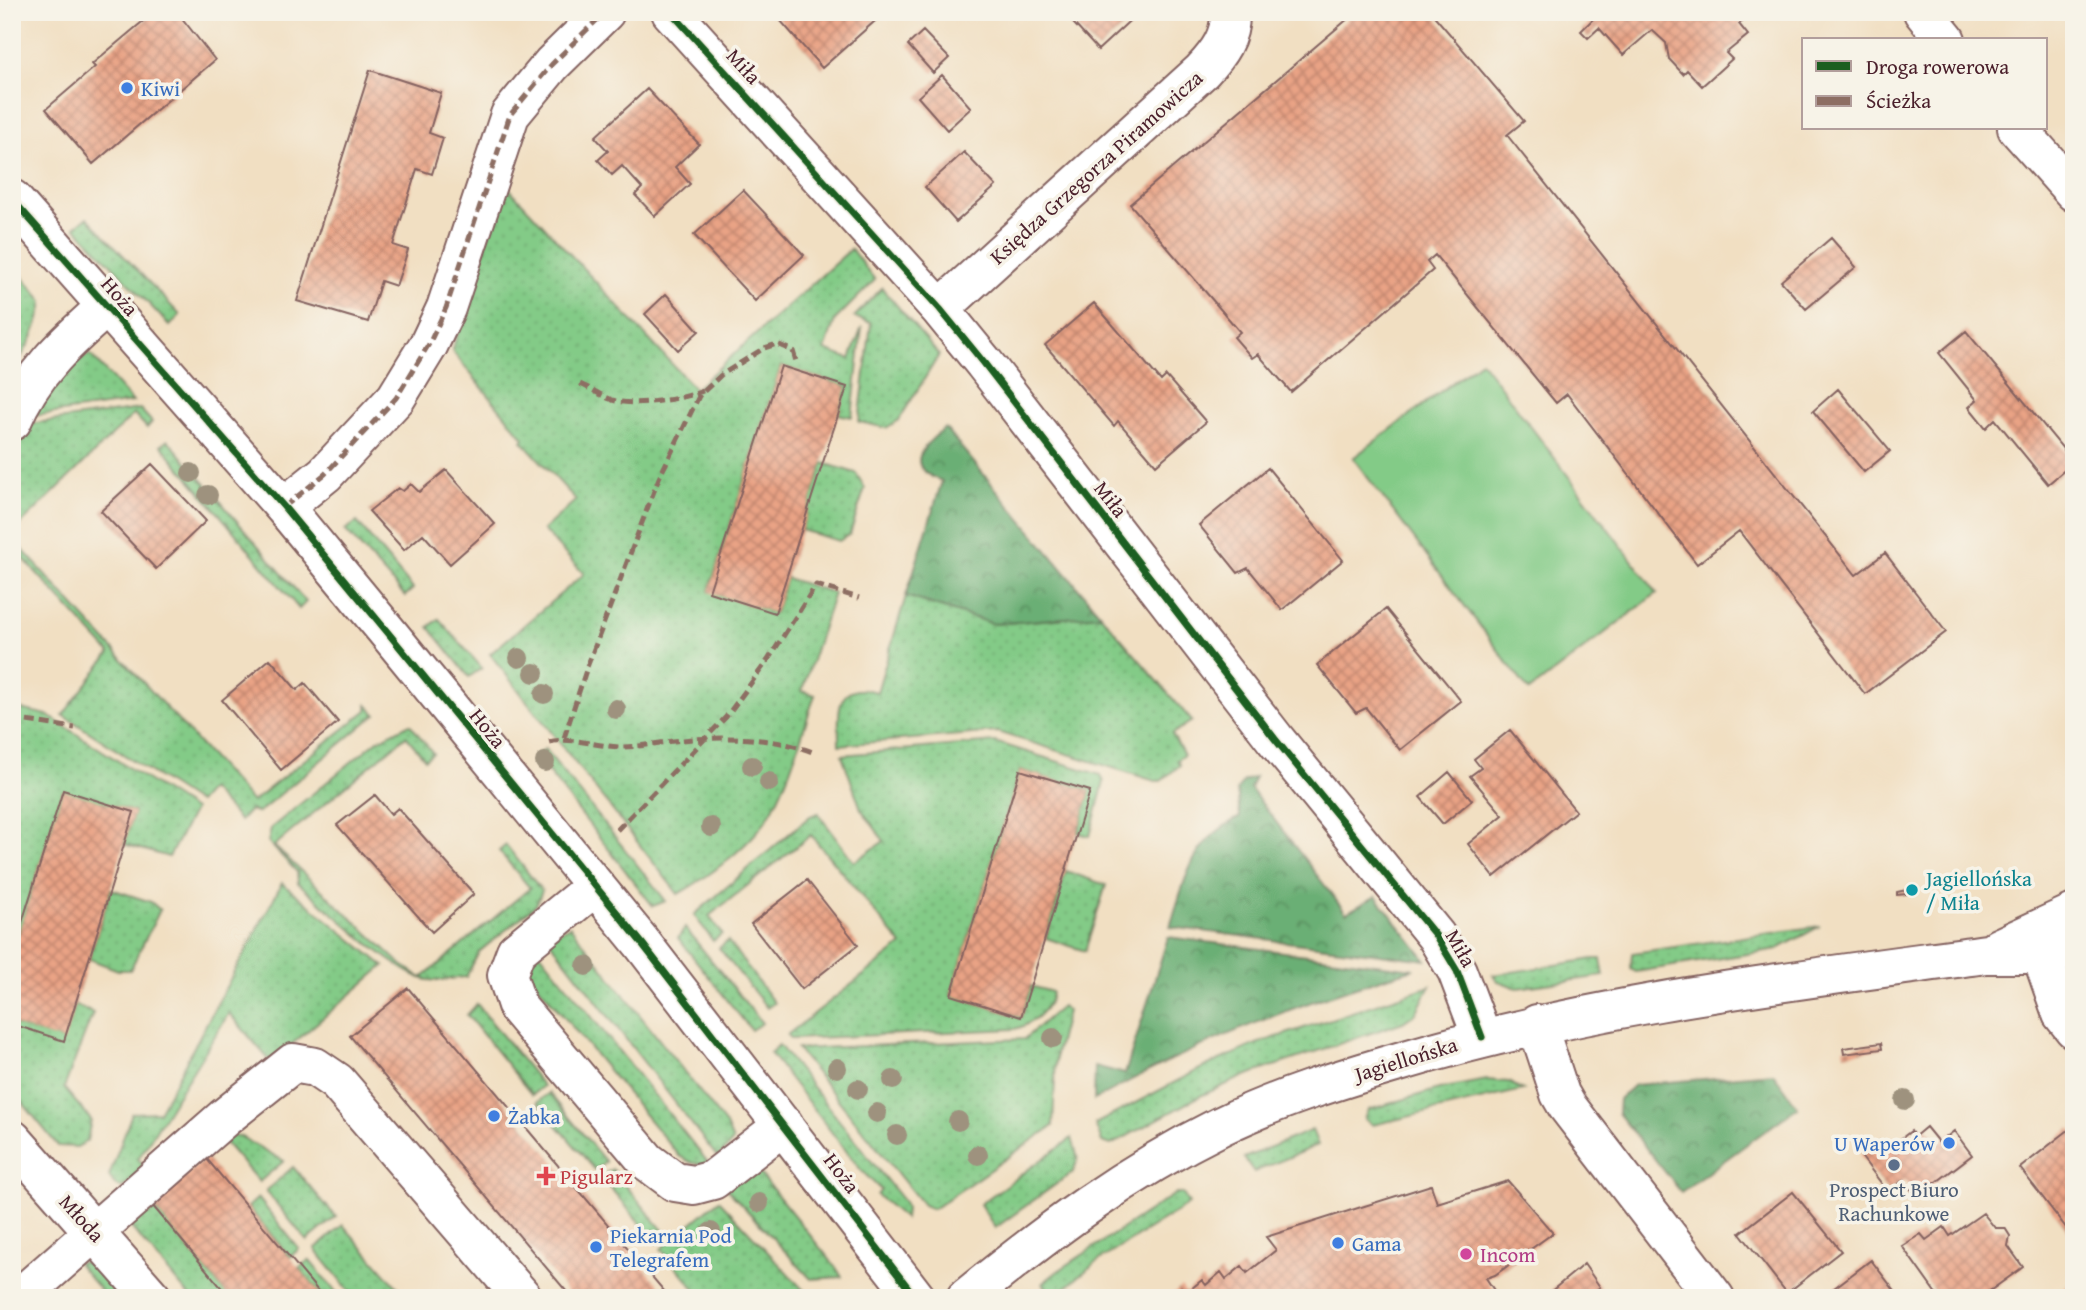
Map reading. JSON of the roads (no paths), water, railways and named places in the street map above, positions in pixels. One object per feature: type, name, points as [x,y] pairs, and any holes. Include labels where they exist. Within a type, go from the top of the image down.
[{"type":"street","points":[[284,507],[324,474],[396,398],[429,344],[446,308],[510,115],[552,64],[604,12]]},
{"type":"street","name":"Miła","points":[[671,12],[940,309],[1275,739],[1436,936],[1457,971],[1482,1037]]},
{"type":"street","name":"Księdza Grzegorza Piramowicza","points":[[940,309],[1202,71],[1223,45],[1230,26],[1230,12]]},
{"type":"street","points":[[1923,12],[1944,38]]},
{"type":"street","points":[[2019,130],[2074,192]]},
{"type":"street","name":"Hoża","points":[[12,199],[284,507],[785,1125],[916,1298]]},
{"type":"street","points":[[12,421],[49,358],[106,307]]},
{"type":"street","points":[[594,887],[516,950],[507,975],[518,1008],[647,1161],[675,1182],[694,1185],[713,1180],[785,1125]]},
{"type":"street","name":"Jagiellońska","points":[[1986,954],[2074,913]]},
{"type":"street","points":[[2057,952],[2062,1014],[2074,1029]]},
{"type":"street","name":"Jagiellońska","points":[[966,1298],[1078,1210],[1165,1156],[1222,1126],[1328,1083],[1482,1037],[1620,1008],[1986,954],[2057,952]]},
{"type":"street","points":[[1536,1024],[1560,1094],[1567,1106],[1715,1298]]},
{"type":"street","points":[[19,1298],[279,1071],[293,1063],[323,1071],[337,1082],[523,1298]]},
{"type":"street","name":"Młoda","points":[[12,1139],[152,1298]]},
{"type":"place","name":"Kiwi","points":[[127,88]]},
{"type":"place","name":"Jagiellońska / Miła","points":[[1912,890]]},
{"type":"place","name":"Żabka","points":[[494,1116]]},
{"type":"place","name":"U Waperów","points":[[1949,1143]]},
{"type":"place","name":"Prospect Biuro Rachunkowe","points":[[1894,1165]]},
{"type":"place","name":"Pigularz","points":[[546,1176]]},
{"type":"place","name":"Gama","points":[[1338,1243]]},
{"type":"place","name":"Piekarnia Pod Telegrafem","points":[[596,1247]]},
{"type":"place","name":"Incom","points":[[1466,1254]]}]
